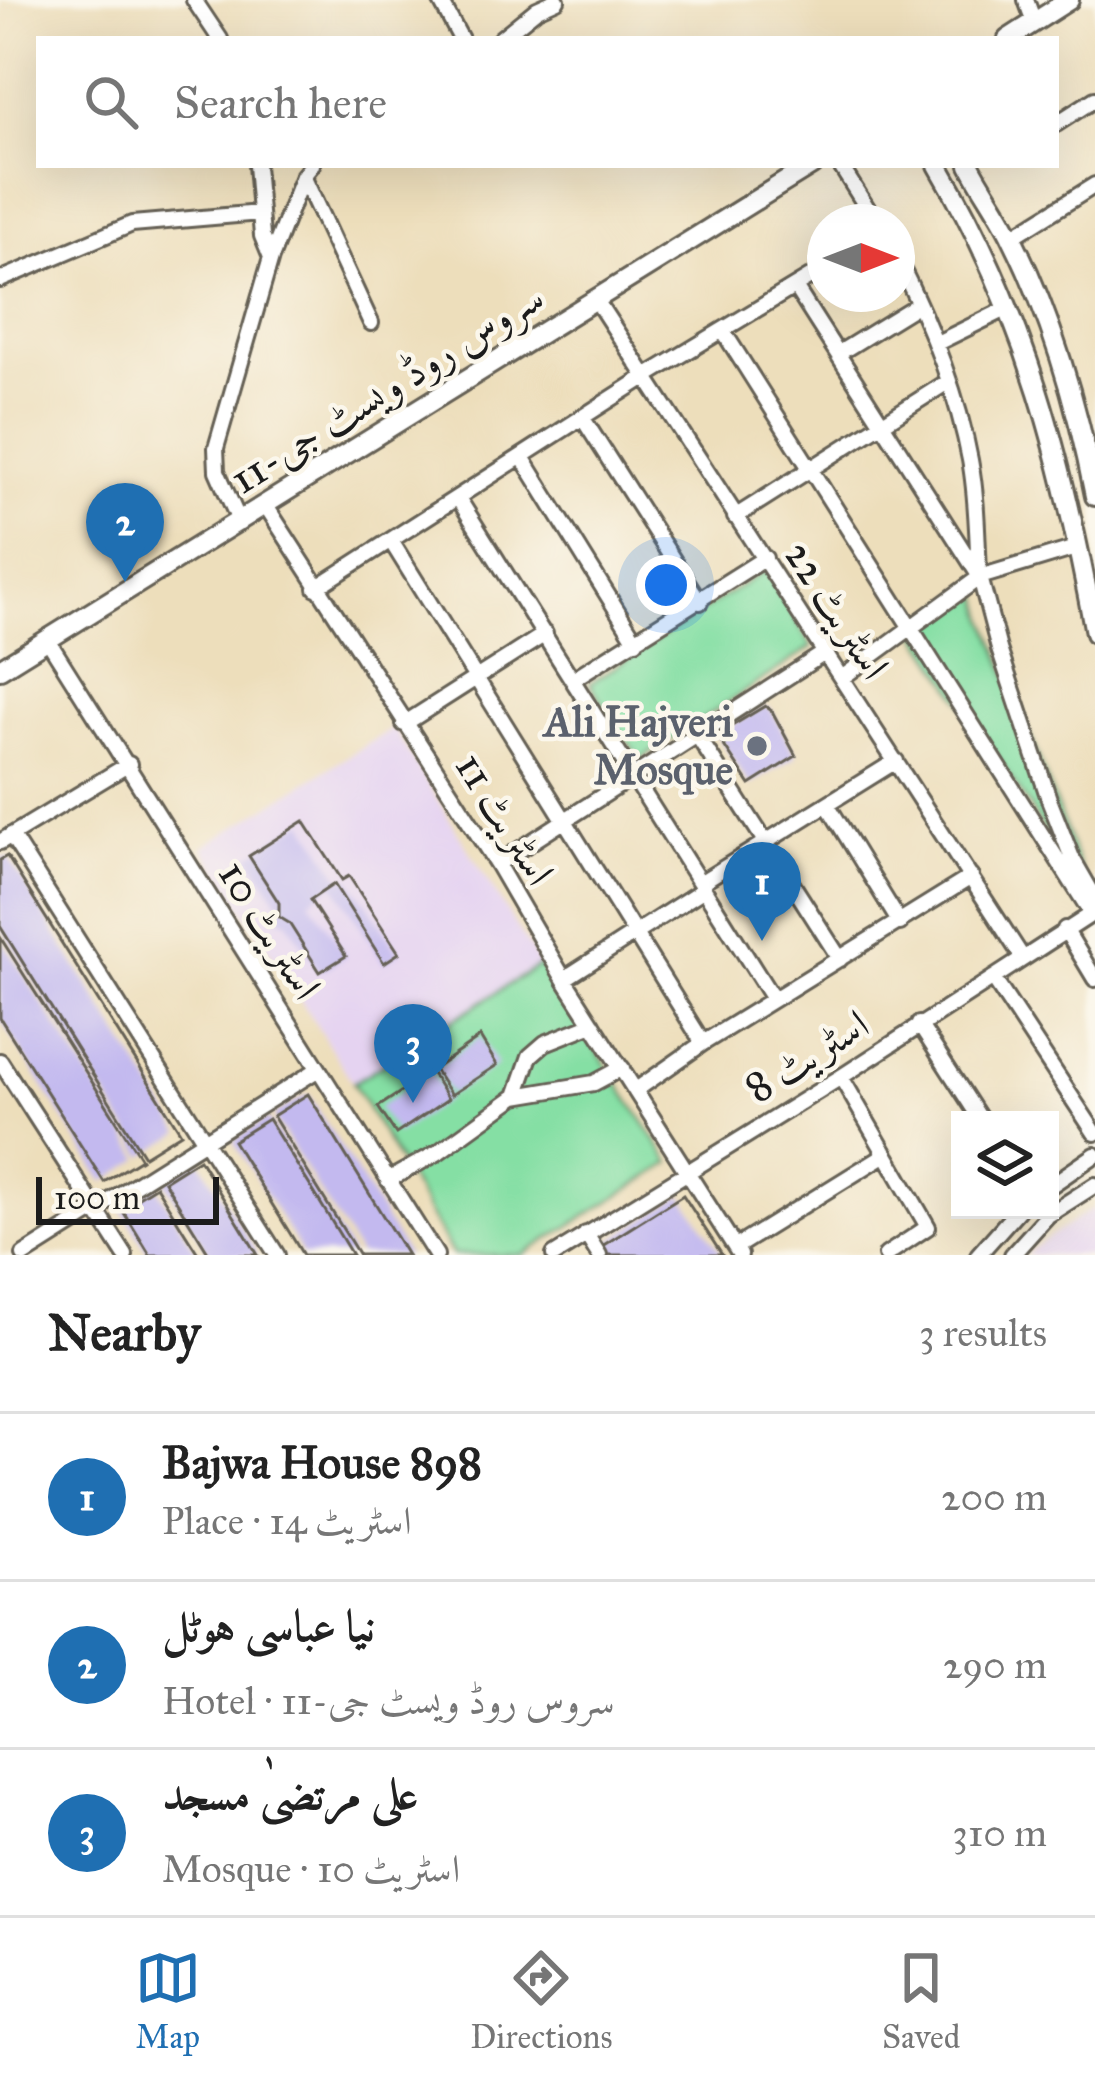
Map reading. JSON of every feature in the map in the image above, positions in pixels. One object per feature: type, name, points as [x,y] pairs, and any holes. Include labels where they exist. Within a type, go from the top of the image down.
[{"type":"main road","points":[[1013,36],[1069,0]]},
{"type":"main road","name":"سروس روڈ ویسٹ جی-11","points":[[0,669],[807,168]]},
{"type":"main road","points":[[940,168],[970,219],[1021,336],[1048,418],[1095,633]]},
{"type":"main road","points":[[979,168],[1012,237],[1063,368],[1095,496]]},
{"type":"street","points":[[194,0],[218,36]]},
{"type":"street","points":[[440,0],[458,36]]},
{"type":"street","points":[[504,36],[556,0]]},
{"type":"street","points":[[1026,0],[1034,22]]},
{"type":"street","points":[[1059,122],[1095,99]]},
{"type":"street","points":[[256,168],[262,236],[271,258]]},
{"type":"street","points":[[842,168],[865,204]]},
{"type":"street","points":[[240,523],[217,471],[216,448],[271,258],[308,171]]},
{"type":"street","points":[[308,171],[371,323]]},
{"type":"street","points":[[1012,237],[1095,185]]},
{"type":"street","points":[[0,280],[132,224],[260,213]]},
{"type":"street","points":[[316,588],[644,377],[807,279]]},
{"type":"street","points":[[795,287],[980,577]]},
{"type":"street","name":"اسٹریٹ 22","points":[[596,300],[1022,957]]},
{"type":"street","points":[[915,300],[937,343],[971,461],[980,577],[999,649],[1050,802],[1094,908]]},
{"type":"street","points":[[839,353],[917,305]]},
{"type":"street","points":[[937,343],[1000,312]]},
{"type":"street","points":[[723,331],[1094,908]]},
{"type":"street","points":[[735,517],[949,381]]},
{"type":"street","points":[[582,417],[700,602]]},
{"type":"street","points":[[522,457],[636,641]]},
{"type":"street","points":[[458,498],[773,999]]},
{"type":"street","name":"اسٹریٹ 11","points":[[266,506],[738,1251]]},
{"type":"street","points":[[391,542],[703,1043]]},
{"type":"street","points":[[843,676],[980,577],[1079,547]]},
{"type":"street","points":[[573,679],[765,558]]},
{"type":"street","points":[[404,724],[545,634]]},
{"type":"street","name":"اسٹریٹ 10","points":[[47,640],[436,1255]]},
{"type":"street","points":[[497,864],[826,652]]},
{"type":"street","points":[[697,735],[840,959]]},
{"type":"street","points":[[564,979],[896,761]]},
{"type":"street","points":[[129,764],[6,839],[277,1255]]},
{"type":"street","points":[[827,804],[900,923]]},
{"type":"street","points":[[635,1090],[971,877]]},
{"type":"street","name":"اسٹریٹ 8","points":[[554,1255],[841,1077],[1094,908]]},
{"type":"street","points":[[1065,929],[1095,979]]},
{"type":"street","points":[[993,978],[1095,1133]]},
{"type":"street","points":[[516,1096],[530,1056],[545,1043],[593,1024]]},
{"type":"street","points":[[919,1024],[975,1111]]},
{"type":"street","points":[[0,1061],[125,1255]]},
{"type":"street","points":[[388,1180],[437,1153],[516,1096],[595,1083],[622,1068]]},
{"type":"street","points":[[24,1255],[317,1070]]},
{"type":"street","points":[[841,1077],[928,1227],[886,1255]]},
{"type":"street","points":[[0,1100],[19,1090]]},
{"type":"street","points":[[738,1251],[886,1154]]},
{"type":"street","points":[[1059,1180],[1095,1155]]},
{"type":"street","points":[[1059,1205],[1095,1185]]},
{"type":"street","points":[[978,1255],[1010,1219]]},
{"type":"street","points":[[1012,1255],[1040,1219]]},
{"type":"street","points":[[586,1234],[599,1255]]},
{"type":"shaded area","points":[[393,728],[540,965],[353,1083],[203,847]]},
{"type":"shaded area","points":[[1095,1207],[1095,1255],[1025,1255],[1049,1237]]},
{"type":"green space","points":[[767,569],[812,647],[640,760],[590,683]]},
{"type":"green space","points":[[978,583],[987,620],[1095,909],[913,626]]},
{"type":"green space","points":[[540,965],[671,1163],[523,1255],[453,1255],[353,1083]]},
{"type":"building","name":"Ali Hajveri Mosque","points":[[765,706],[796,756],[750,785],[717,735]]},
{"type":"building","points":[[304,821],[342,880],[349,876],[399,953],[384,963],[334,884],[310,900],[346,956],[320,972],[289,923],[279,917],[279,903],[249,856]]},
{"type":"building","points":[[7,856],[181,1133],[144,1156],[0,926],[0,860]]},
{"type":"building","points":[[0,937],[141,1159],[104,1182],[0,1018]]},
{"type":"building","points":[[480,1037],[497,1065],[451,1095],[434,1069]]},
{"type":"building","points":[[431,1072],[448,1099],[396,1134],[378,1107]]},
{"type":"building","points":[[308,1094],[407,1255],[359,1255],[273,1116]]},
{"type":"building","points":[[268,1119],[352,1255],[303,1255],[233,1141]]},
{"type":"building","points":[[199,1159],[258,1255],[210,1255],[164,1181]]},
{"type":"building","points":[[156,1186],[199,1255],[150,1255],[121,1208]]},
{"type":"building","points":[[683,1195],[722,1255],[607,1255],[602,1246]]},
{"type":"place","name":"نیا عباسی ہوٹل","points":[[125,582]]},
{"type":"place","name":"Ali Hajveri Mosque","points":[[757,746]]},
{"type":"place","name":"Bajwa House 898","points":[[762,941]]},
{"type":"place","name":"علی مرتضیٰ مسجد","points":[[413,1103]]}]
